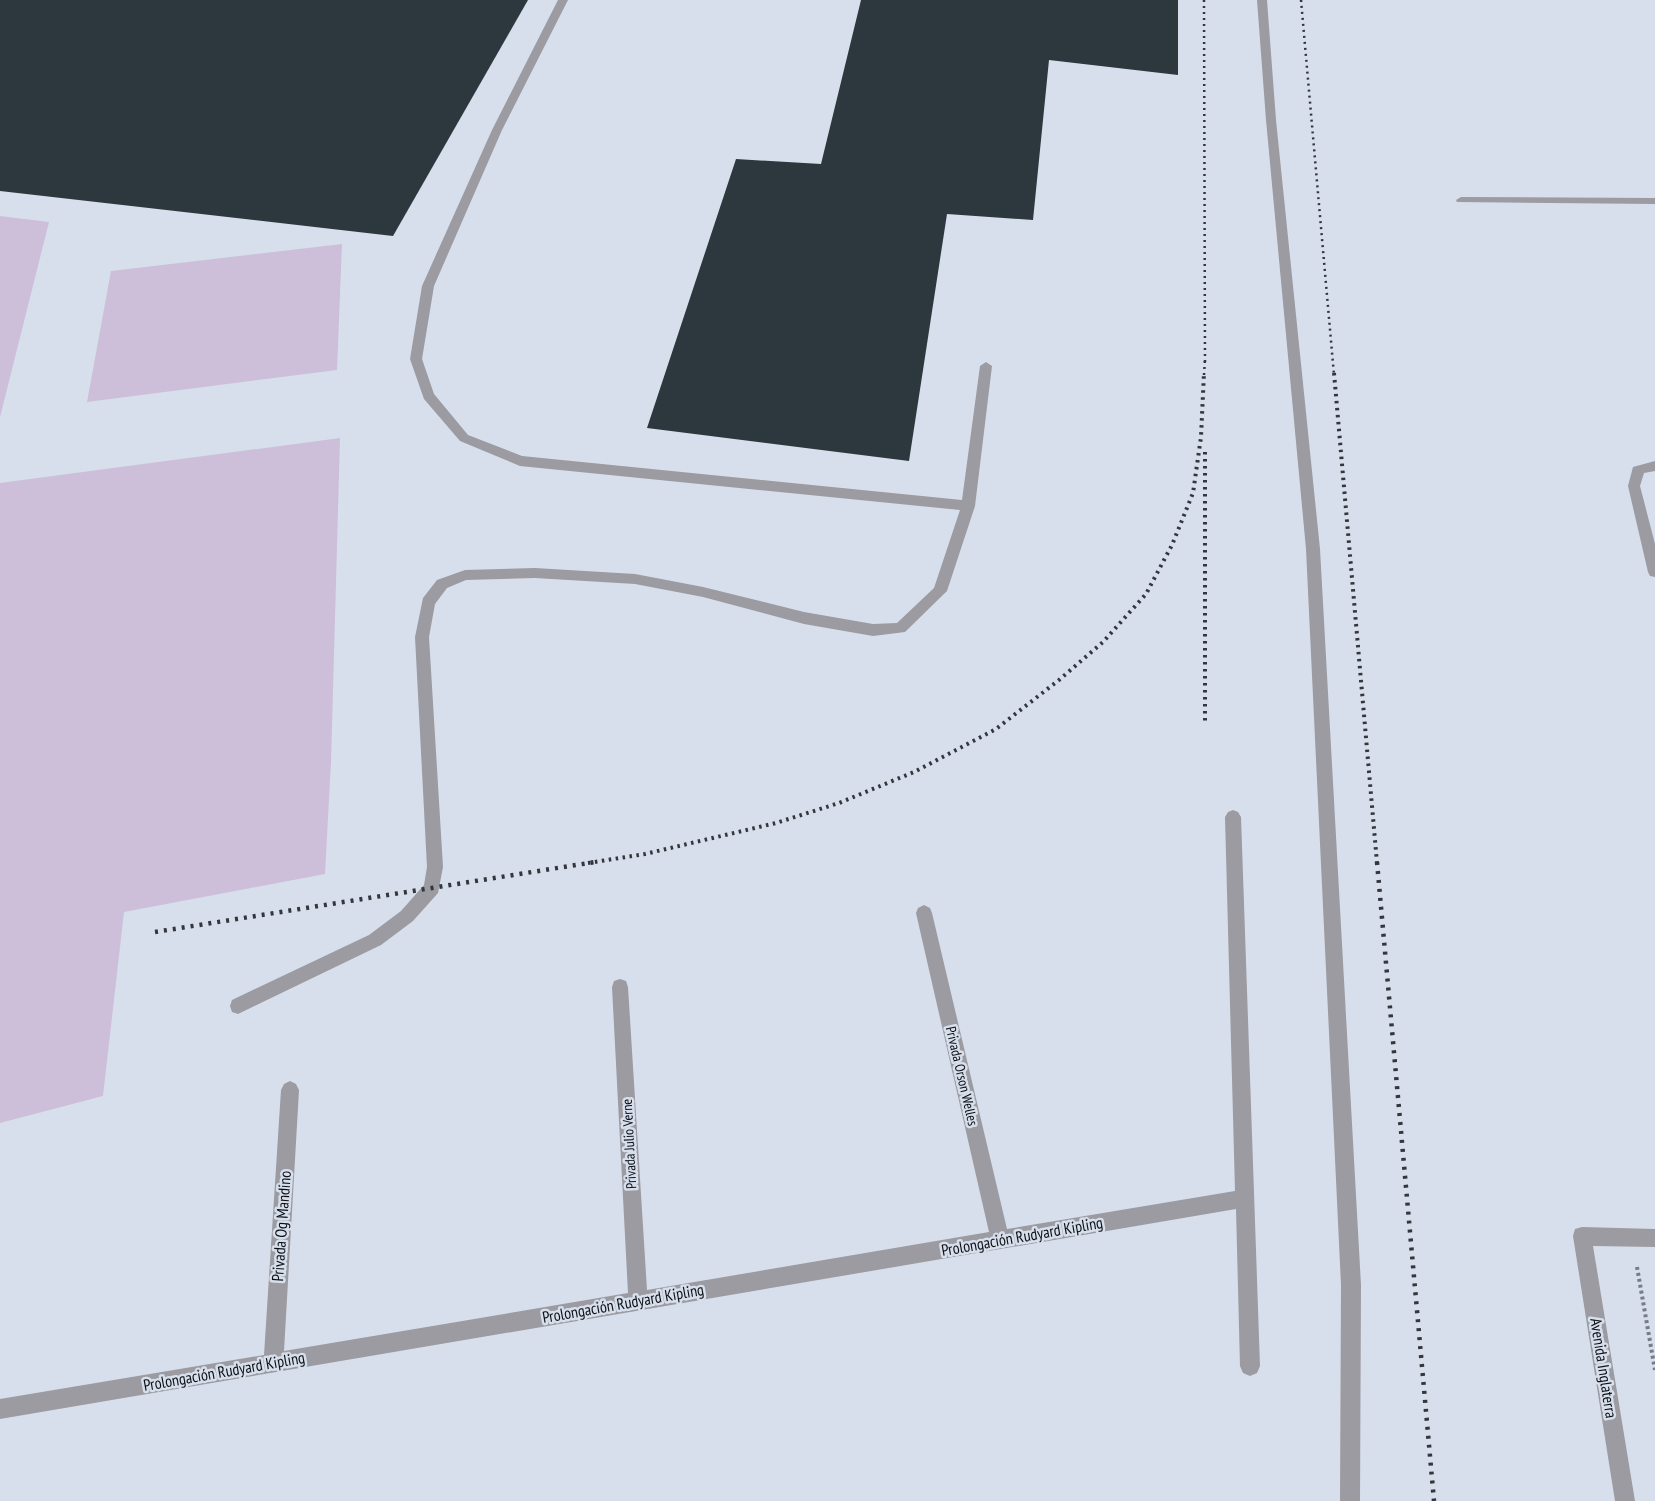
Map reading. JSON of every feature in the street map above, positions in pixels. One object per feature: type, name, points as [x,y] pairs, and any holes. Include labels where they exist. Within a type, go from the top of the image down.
[{"type":"street","points":[[563,0],[497,130],[428,286],[416,359],[428,396],[464,438],[520,461],[968,506]]},
{"type":"street","points":[[1262,0],[1271,120],[1313,549],[1351,1285],[1350,1501]]},
{"type":"street","points":[[1461,200],[1655,201]]},
{"type":"street","points":[[238,1006],[375,940],[407,916],[432,888],[435,867],[422,637],[428,602],[442,584],[466,575],[525,573],[635,579],[703,592],[804,618],[872,630],[900,628],[940,592],[968,506],[986,366]]},
{"type":"street","points":[[1655,466],[1638,470],[1634,486],[1655,572]]},
{"type":"street","points":[[1233,817],[1250,1366]]},
{"type":"street","name":"Privada Orson Welles","points":[[924,912],[1000,1239]]},
{"type":"street","name":"Privada Julio Verne","points":[[620,987],[638,1300]]},
{"type":"street","name":"Privada Og Mandino","points":[[272,1362],[290,1090]]},
{"type":"street","name":"Prolongación Rudyard Kipling","points":[[0,1408],[1246,1198]]},
{"type":"street","name":"Avenida Inglaterra","points":[[1625,1501],[1582,1236],[1631,1237]]},
{"type":"street","points":[[1631,1237],[1655,1238]]},
{"type":"path","points":[[1631,1237],[1655,1370]]},
{"type":"shaded area","points":[[0,216],[49,222],[0,417]]},
{"type":"shaded area","points":[[342,244],[337,370],[87,402],[111,271]]},
{"type":"shaded area","points":[[340,438],[331,762],[325,874],[124,912],[103,1096],[0,1123],[0,483]]},
{"type":"building","points":[[0,0],[528,0],[393,236],[0,191]]},
{"type":"building","points":[[861,0],[1178,0],[1178,75],[1049,60],[1033,220],[947,214],[909,461],[647,428],[736,159],[821,164]]},
{"type":"railway","points":[[1204,0],[1205,359]]},
{"type":"railway","points":[[1301,0],[1334,375]]},
{"type":"railway","points":[[1204,375],[1205,359]]},
{"type":"railway","points":[[1205,359],[1205,365]]},
{"type":"railway","points":[[588,863],[645,854],[776,823],[839,803],[914,772],[996,729],[1059,680],[1103,642],[1146,594],[1172,545],[1193,493],[1201,437],[1204,373]]},
{"type":"railway","points":[[1334,373],[1377,863]]},
{"type":"railway","points":[[1205,452],[1205,721]]},
{"type":"railway","points":[[155,932],[595,862]]},
{"type":"railway","points":[[1377,862],[1434,1501]]}]
